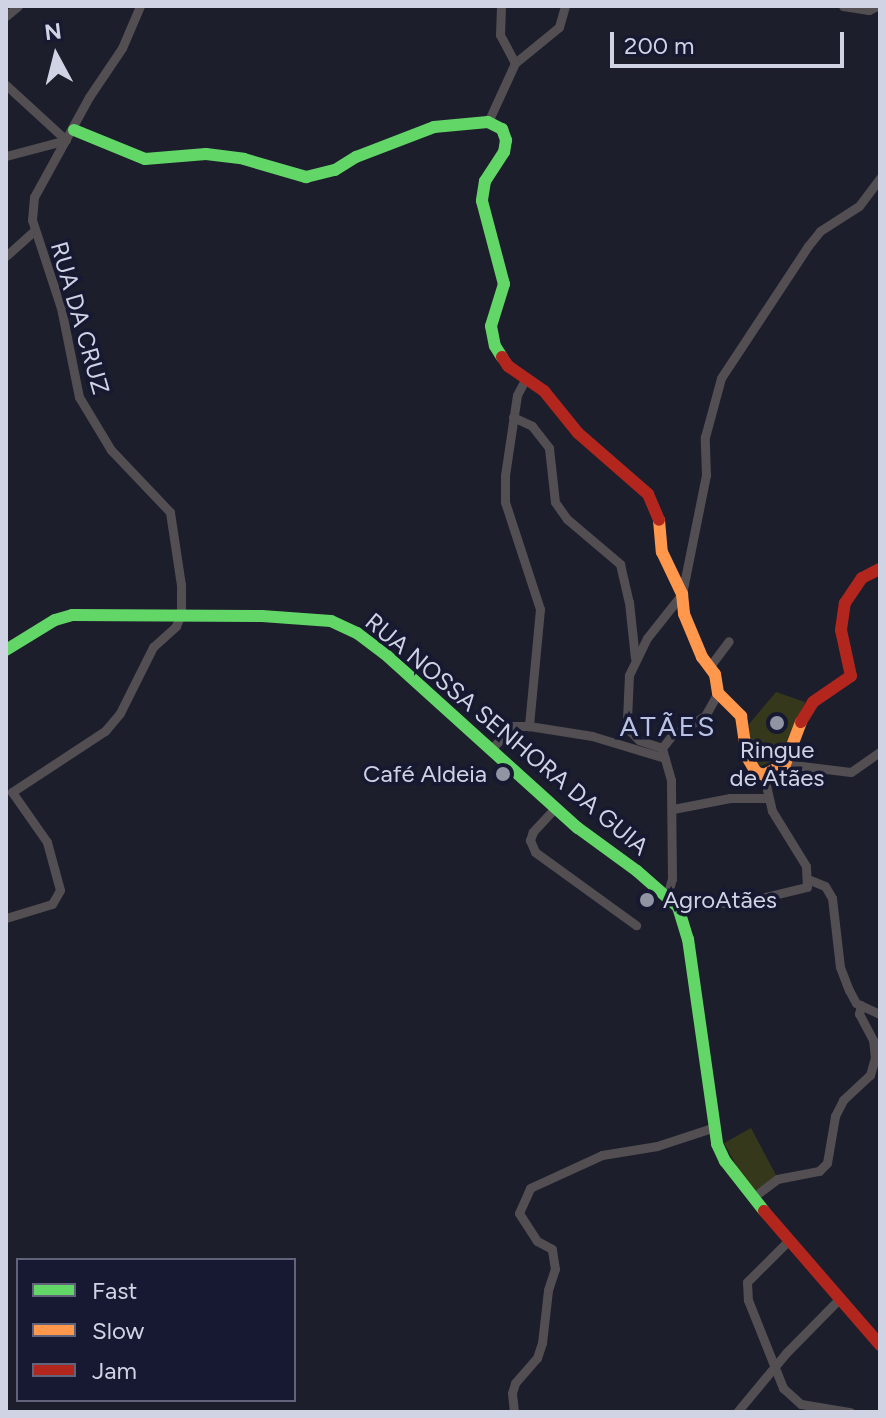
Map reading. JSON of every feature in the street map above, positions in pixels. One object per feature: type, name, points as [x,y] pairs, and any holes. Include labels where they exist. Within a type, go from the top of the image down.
[{"type":"street","points":[[6,16],[18,6]]},
{"type":"street","name":"RUA DA CRUZ","points":[[140,6],[122,48],[89,97],[34,197],[34,231],[58,300],[79,397],[111,450],[170,512],[181,585],[181,614]]},
{"type":"street","points":[[501,6],[500,35],[515,63]]},
{"type":"street","points":[[488,122],[515,63],[559,27],[565,6]]},
{"type":"street","points":[[843,6],[869,10],[877,6]]},
{"type":"street","points":[[6,85],[70,135],[145,159],[206,154],[244,159],[306,177],[335,170],[356,157],[434,127],[488,122],[502,129],[506,140],[504,152],[485,181],[482,201],[485,221],[496,244],[504,284],[491,326],[495,346],[508,366],[544,391],[578,433],[648,494],[661,524],[662,552],[682,594]]},
{"type":"street","points":[[6,156],[70,135]]},
{"type":"street","points":[[880,178],[859,206],[820,231],[808,246],[721,378],[705,437],[706,475],[682,594],[684,614],[715,674],[718,693],[741,716],[747,757],[756,772],[764,775],[785,764],[851,772],[880,752]]},
{"type":"street","points":[[6,256],[34,231]]},
{"type":"street","points":[[526,378],[517,395],[513,417],[505,502],[540,609],[529,726]]},
{"type":"street","points":[[513,417],[532,426],[549,448],[552,490],[567,519],[620,564],[629,602],[635,658]]},
{"type":"street","points":[[785,764],[805,713],[813,702],[851,676],[841,630],[845,603],[866,573],[880,569]]},
{"type":"street","points":[[664,753],[639,740],[630,731],[627,720],[629,675],[635,658],[682,594]]},
{"type":"street","points":[[6,918],[52,904],[60,890],[47,842],[12,792],[105,731],[120,713],[153,647],[176,626],[181,614]]},
{"type":"street","name":"RUA NOSSA SENHORA DA GUIA","points":[[6,650],[34,630],[72,615],[181,614],[331,621],[357,633],[384,653],[555,808],[678,907],[688,939],[715,1127],[725,1161],[788,1241],[880,1345]]},
{"type":"street","points":[[710,666],[729,641]]},
{"type":"street","points":[[667,896],[672,879],[673,809],[664,753],[672,735],[705,716],[718,693]]},
{"type":"street","points":[[490,750],[514,726],[529,726],[592,736],[664,753]]},
{"type":"street","points":[[678,907],[697,901],[736,904],[797,892],[807,887],[810,880],[806,866],[786,838],[768,798],[764,775]]},
{"type":"street","points":[[673,809],[730,798],[768,798]]},
{"type":"street","points":[[555,808],[533,832],[530,840],[535,852],[636,925]]},
{"type":"street","points":[[810,880],[825,886],[832,898],[840,967],[849,990],[861,1005],[880,1014]]},
{"type":"street","points":[[752,1198],[777,1179],[819,1171],[827,1163],[835,1116],[843,1100],[870,1075],[875,1058],[873,1040],[859,1014],[861,1005]]},
{"type":"street","points":[[514,1412],[512,1393],[515,1383],[537,1358],[542,1343],[548,1290],[555,1269],[552,1249],[537,1241],[519,1213],[530,1188],[602,1155],[657,1146],[715,1127]]},
{"type":"street","points":[[788,1241],[747,1282],[748,1300],[783,1388],[792,1398],[801,1404],[850,1412]]},
{"type":"street","points":[[737,1412],[839,1299]]},
{"type":"green space","points":[[776,692],[805,702],[779,758],[761,766],[752,756],[749,724]]},
{"type":"green space","points":[[751,1128],[777,1177],[754,1191],[749,1189],[724,1143]]},
{"type":"traffic: fast","points":[[74,130],[145,159],[206,154],[244,159],[306,177],[335,170],[356,157],[434,127],[488,122],[502,129],[506,140],[504,152],[485,181],[482,201],[504,284],[491,326],[495,346],[502,357]]},
{"type":"traffic: fast","points":[[6,650],[55,620],[72,615],[262,616],[331,621],[357,633],[384,653],[578,828],[637,871],[678,907],[688,939],[717,1144],[725,1161],[764,1211]]},
{"type":"traffic: slow","points":[[659,520],[662,552],[682,594],[684,614],[702,657],[715,674],[718,693],[741,716],[747,757],[756,772],[764,775],[785,764],[801,722]]},
{"type":"traffic: jam","points":[[502,357],[508,366],[544,391],[578,433],[648,494],[659,520]]},
{"type":"traffic: jam","points":[[801,722],[813,702],[851,676],[841,630],[845,603],[862,578],[880,569]]},
{"type":"traffic: jam","points":[[764,1211],[880,1345]]},
{"type":"place","name":"Ringue de Atães","points":[[777,723]]},
{"type":"place","name":"Café Aldeia","points":[[503,774]]},
{"type":"place","name":"AgroAtães","points":[[647,900]]},
{"type":"district","name":"ATÃES","points":[[668,726]]}]
